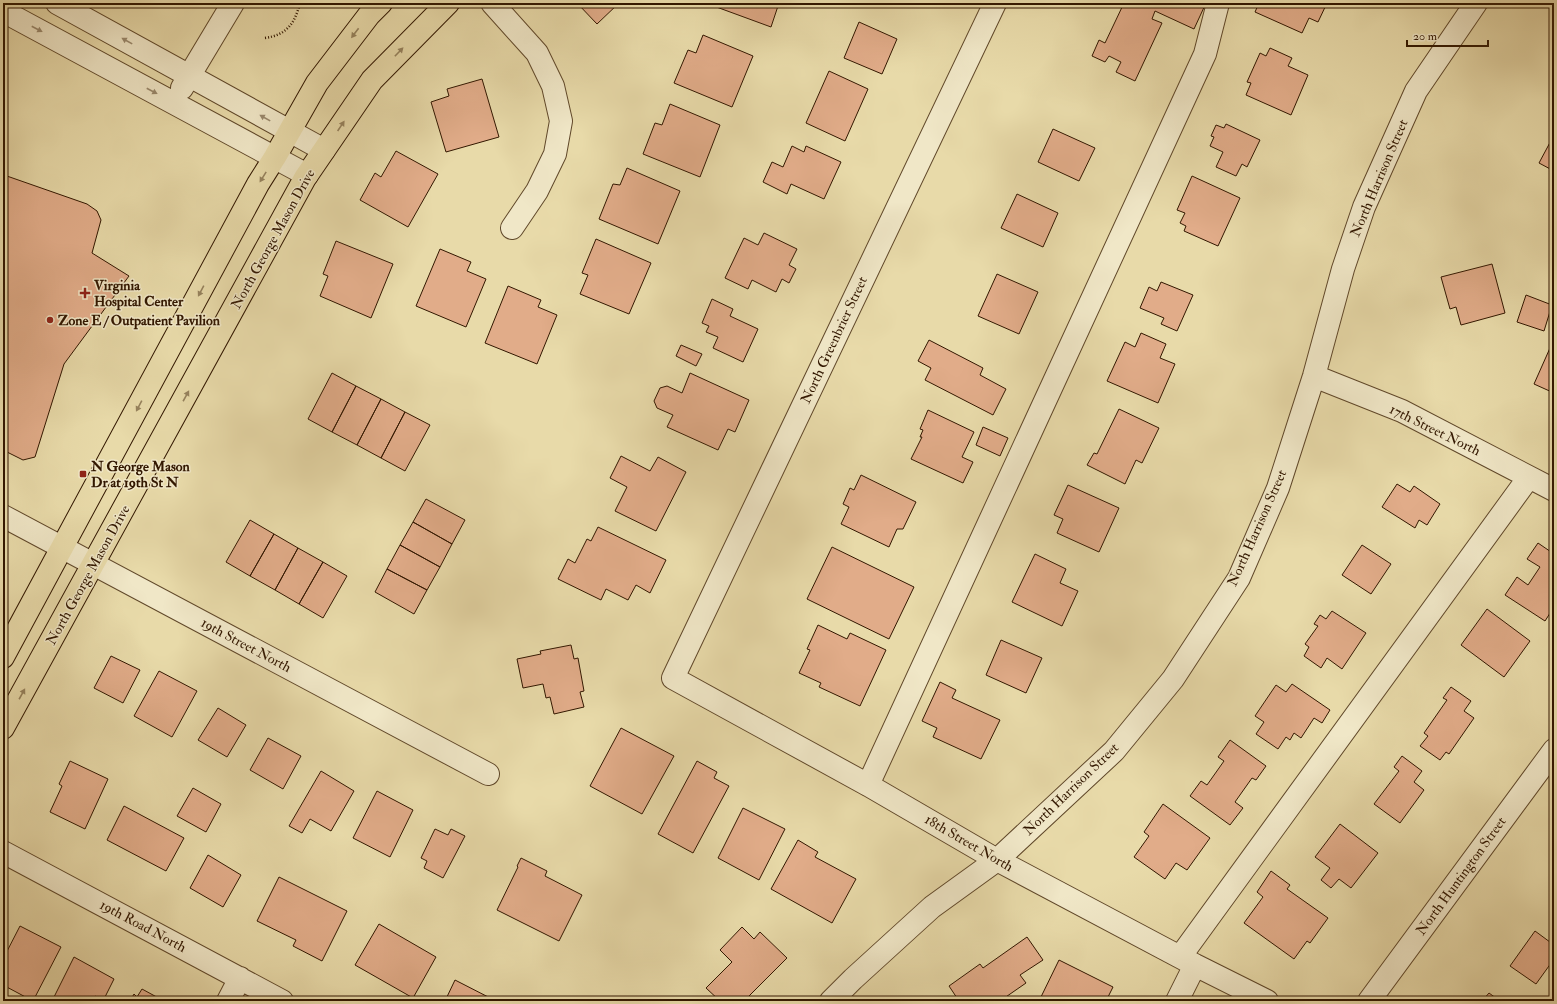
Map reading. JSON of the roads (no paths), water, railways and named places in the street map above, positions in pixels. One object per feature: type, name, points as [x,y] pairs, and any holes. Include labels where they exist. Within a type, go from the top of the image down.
[{"type":"main road","points":[[3,658],[258,184],[317,83],[369,15],[381,3]]},
{"type":"main road","name":"North George Mason Drive","points":[[3,728],[307,175],[372,80],[448,3]]},
{"type":"street","points":[[57,3],[324,150]]},
{"type":"street","points":[[492,3],[537,53],[553,86],[561,121],[555,154],[537,191],[512,228]]},
{"type":"street","name":"North Greenbrier Street","points":[[673,678],[995,3]]},
{"type":"street","points":[[868,785],[1206,54],[1218,3]]},
{"type":"street","name":"North Harrison Street","points":[[831,1001],[932,907],[997,860],[1114,751],[1173,679],[1238,578],[1278,488],[1314,376],[1344,269],[1364,207],[1416,91],[1476,3]]},
{"type":"street","points":[[173,102],[189,76],[225,6]]},
{"type":"street","points":[[3,11],[307,175]]},
{"type":"street","name":"17th Street North","points":[[1314,376],[1402,412],[1554,490]]},
{"type":"street","points":[[1178,1001],[1188,961],[1529,477]]},
{"type":"street","name":"19th Street North","points":[[3,516],[94,563],[488,774]]},
{"type":"street","name":"18th Street North","points":[[673,678],[868,785],[997,860],[1188,961],[1268,1001]]},
{"type":"street","name":"North Huntington Street","points":[[1369,1001],[1554,750]]},
{"type":"street","name":"19th Road North","points":[[3,852],[282,1001]]},
{"type":"street","points":[[228,1001],[240,978]]},
{"type":"place","name":"Virginia Hospital Center","points":[[85,293]]},
{"type":"place","name":"Zone E / Outpatient Pavilion","points":[[50,320]]},
{"type":"place","name":"N George Mason Dr at 19th St N","points":[[83,474]]}]
